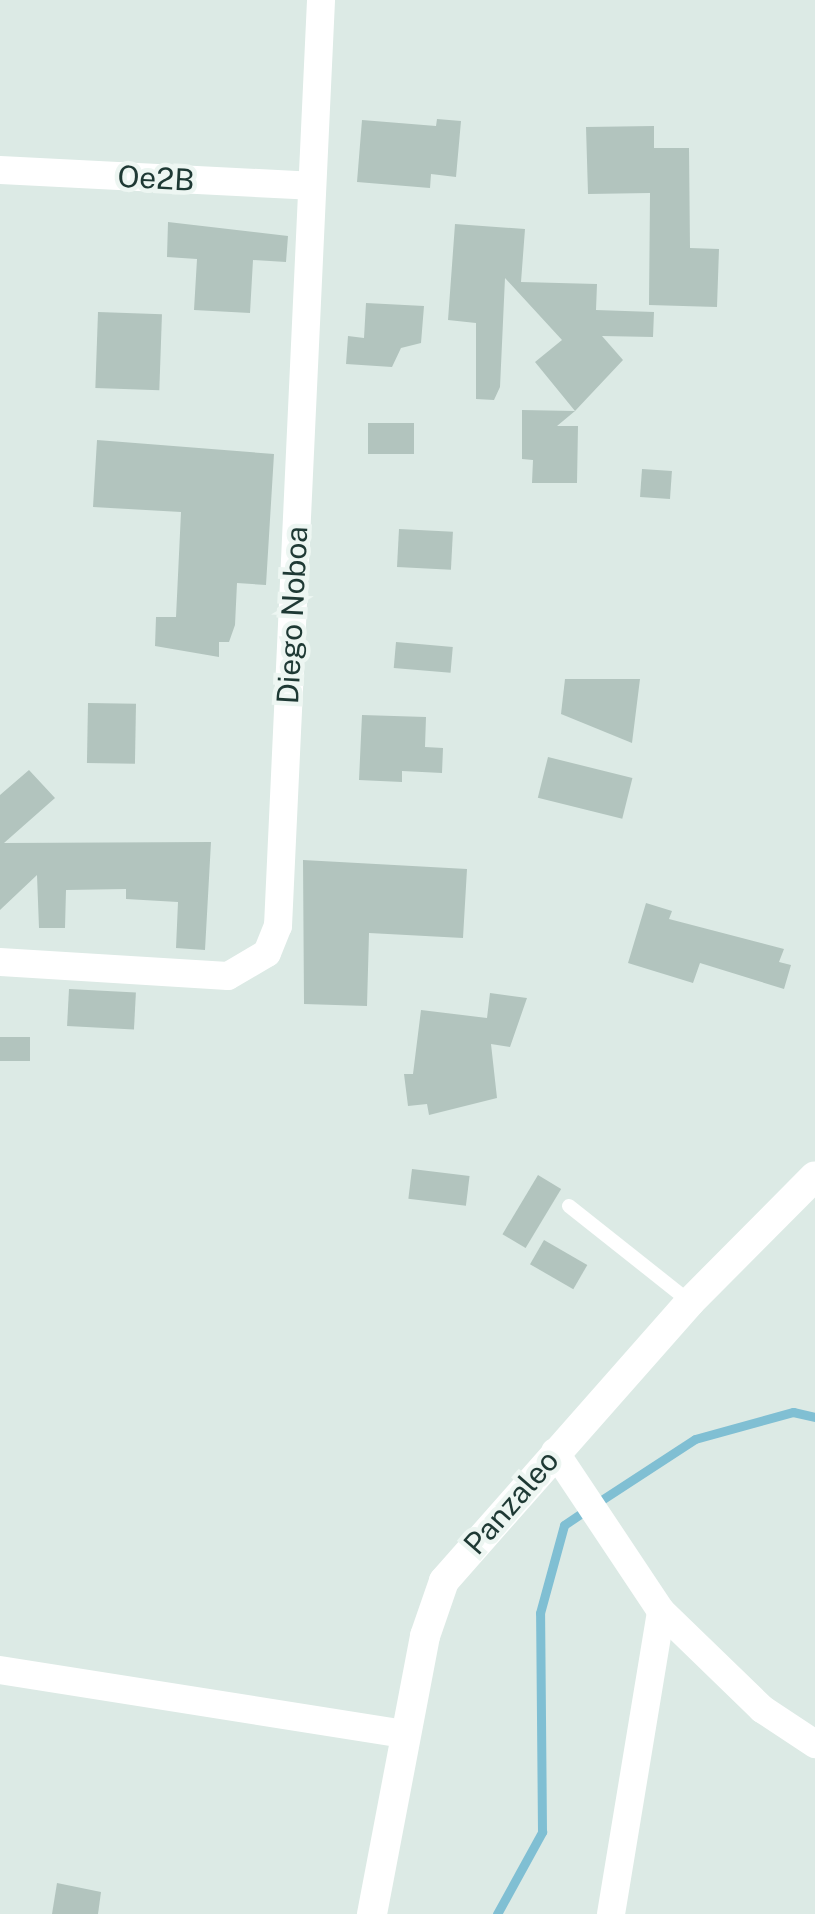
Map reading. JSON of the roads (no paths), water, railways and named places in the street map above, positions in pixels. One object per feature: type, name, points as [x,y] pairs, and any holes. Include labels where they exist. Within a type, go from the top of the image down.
[{"type":"street","name":"Diego Noboa","points":[[0,962],[228,976],[267,953],[278,926],[322,0]]},
{"type":"street","name":"Oe2B","points":[[0,170],[311,186]]},
{"type":"street","name":"Panzaleo","points":[[372,1914],[405,1734],[444,1581],[690,1302],[815,1176]]},
{"type":"street","points":[[554,1452],[662,1612],[762,1709],[815,1744]]},
{"type":"street","points":[[611,1914],[662,1612]]},
{"type":"street","points":[[0,1670],[405,1734]]},
{"type":"lane","points":[[569,1206],[690,1302]]},
{"type":"waterway","points":[[600,1501],[695,1439],[793,1412],[815,1417]]},
{"type":"waterway","points":[[497,1914],[542,1832],[540,1613],[564,1525],[585,1511]]}]
